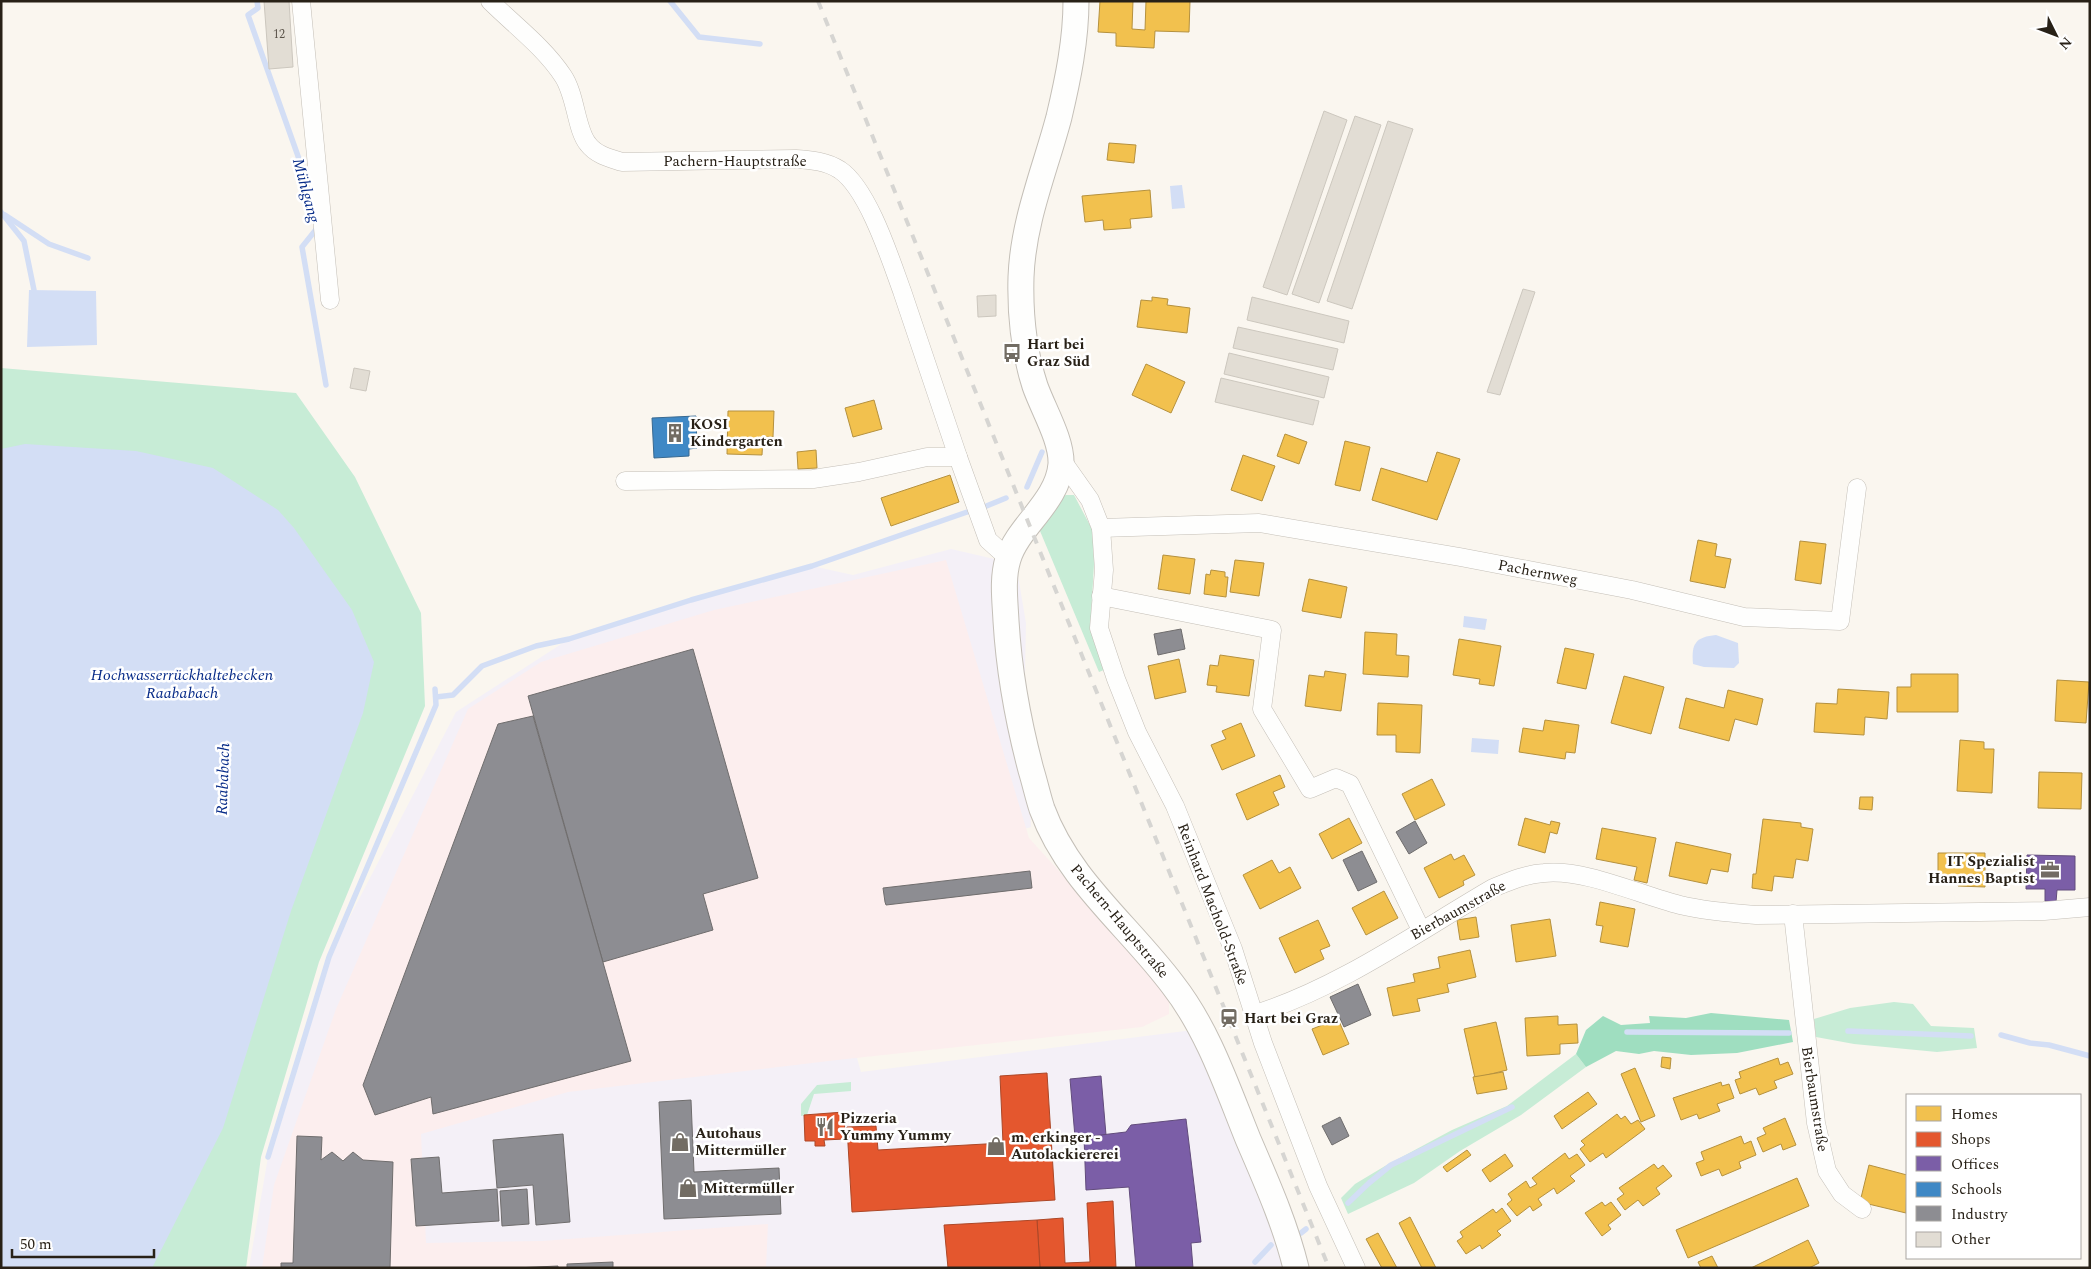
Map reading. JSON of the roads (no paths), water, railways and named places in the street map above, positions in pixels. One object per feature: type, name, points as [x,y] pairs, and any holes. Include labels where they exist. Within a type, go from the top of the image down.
[{"type":"main road","name":"Pachern-Hauptstraße","points":[[1076,1],[1072,50],[1059,116],[1028,223],[1023,251],[1021,296],[1023,322],[1034,383],[1056,437],[1061,459],[1058,478],[1049,498],[1008,558],[1004,584],[1009,662],[1023,740],[1042,808],[1057,842],[1075,870],[1175,986],[1193,1014],[1230,1094],[1281,1219],[1296,1268]]},
{"type":"street","points":[[301,1],[330,300]]},
{"type":"street","name":"Pachern-Hauptstraße","points":[[490,1],[552,62],[564,77],[572,93],[583,135],[588,144],[601,155],[622,162],[796,159],[819,161],[840,170],[849,179],[872,215],[891,263],[988,540],[1008,558]]},
{"type":"street","points":[[625,481],[813,479],[859,472],[927,457],[958,457]]},
{"type":"street","name":"Reinhard Machold-Straße","points":[[1061,459],[1090,500],[1102,528],[1104,570],[1099,628],[1116,679],[1137,732],[1175,806],[1233,950],[1263,1043],[1318,1186],[1356,1268]]},
{"type":"street","name":"Pachernweg","points":[[1102,528],[1259,523],[1451,555],[1622,588],[1744,617],[1840,621],[1857,488]]},
{"type":"street","points":[[1101,596],[1272,630],[1262,709],[1310,789],[1336,778],[1350,784],[1421,930]]},
{"type":"street","name":"Bierbaumstraße","points":[[1254,1014],[1279,1006],[1348,974],[1493,888],[1518,878],[1544,872],[1595,878],[1680,905],[1720,912],[1793,914],[2034,911],[2090,907]]},
{"type":"street","name":"Bierbaumstraße","points":[[1793,914],[1816,1123],[1827,1171],[1842,1194],[1862,1209]]},
{"type":"water","points":[[1182,185],[1185,208],[1172,209],[1170,186]]},
{"type":"water","points":[[29,290],[96,291],[97,345],[27,347]]},
{"type":"water","name":"Hochwasserrückhaltebecken Raababach","points":[[25,444],[136,451],[213,468],[278,510],[294,528],[352,610],[374,662],[363,713],[291,911],[223,1128],[152,1268],[1,1268],[1,449]]},
{"type":"water","points":[[1464,616],[1487,619],[1485,630],[1463,627]]},
{"type":"water","points":[[1716,635],[1738,643],[1739,663],[1734,668],[1704,667],[1693,664],[1693,651],[1696,642],[1704,637]]},
{"type":"water","points":[[1472,738],[1499,740],[1498,754],[1471,752]]},
{"type":"waterway","name":"Mühlgang","points":[[257,1],[258,8],[248,15],[304,173],[305,198],[315,217]]},
{"type":"waterway","points":[[670,1],[699,37],[760,44]]},
{"type":"waterway","points":[[1,212],[24,241],[34,290]]},
{"type":"waterway","points":[[5,215],[49,244],[88,258]]},
{"type":"waterway","name":"Mühlgang","points":[[318,227],[302,247],[326,385]]},
{"type":"waterway","points":[[1027,487],[1042,452]]},
{"type":"waterway","points":[[984,507],[1006,498]]},
{"type":"waterway","points":[[436,697],[453,695],[482,666],[536,646],[569,639],[691,600],[812,566],[970,511]]},
{"type":"waterway","points":[[268,1157],[329,957],[436,705],[435,689]]},
{"type":"waterway","points":[[1848,1031],[1971,1036]]},
{"type":"waterway","points":[[1627,1032],[1789,1033]]},
{"type":"waterway","points":[[2001,1035],[2090,1056]]},
{"type":"waterway","points":[[1348,1203],[1391,1165],[1512,1107]]},
{"type":"waterway","points":[[1301,1233],[1306,1229]]},
{"type":"waterway","points":[[1255,1262],[1271,1245]]},
{"type":"railway","points":[[818,1],[1329,1268]]},
{"type":"place","name":"Hart bei Graz Süd","points":[[1012,353]]},
{"type":"place","name":"KOSI Kindergarten","points":[[675,433]]},
{"type":"place","name":"IT Spezialist Hannes Baptist","points":[[2050,870]]},
{"type":"place","name":"Hart bei Graz","points":[[1229,1018]]},
{"type":"place","name":"Pizzeria Yummy Yummy","points":[[825,1127]]},
{"type":"place","name":"Autohaus Mittermüller","points":[[680,1142]]},
{"type":"place","name":"m. erkinger - Autolackiererei","points":[[996,1146]]},
{"type":"place","name":"Mittermüller","points":[[688,1188]]},
{"type":"water label","name":"Raababach","points":[[222,779]]}]
